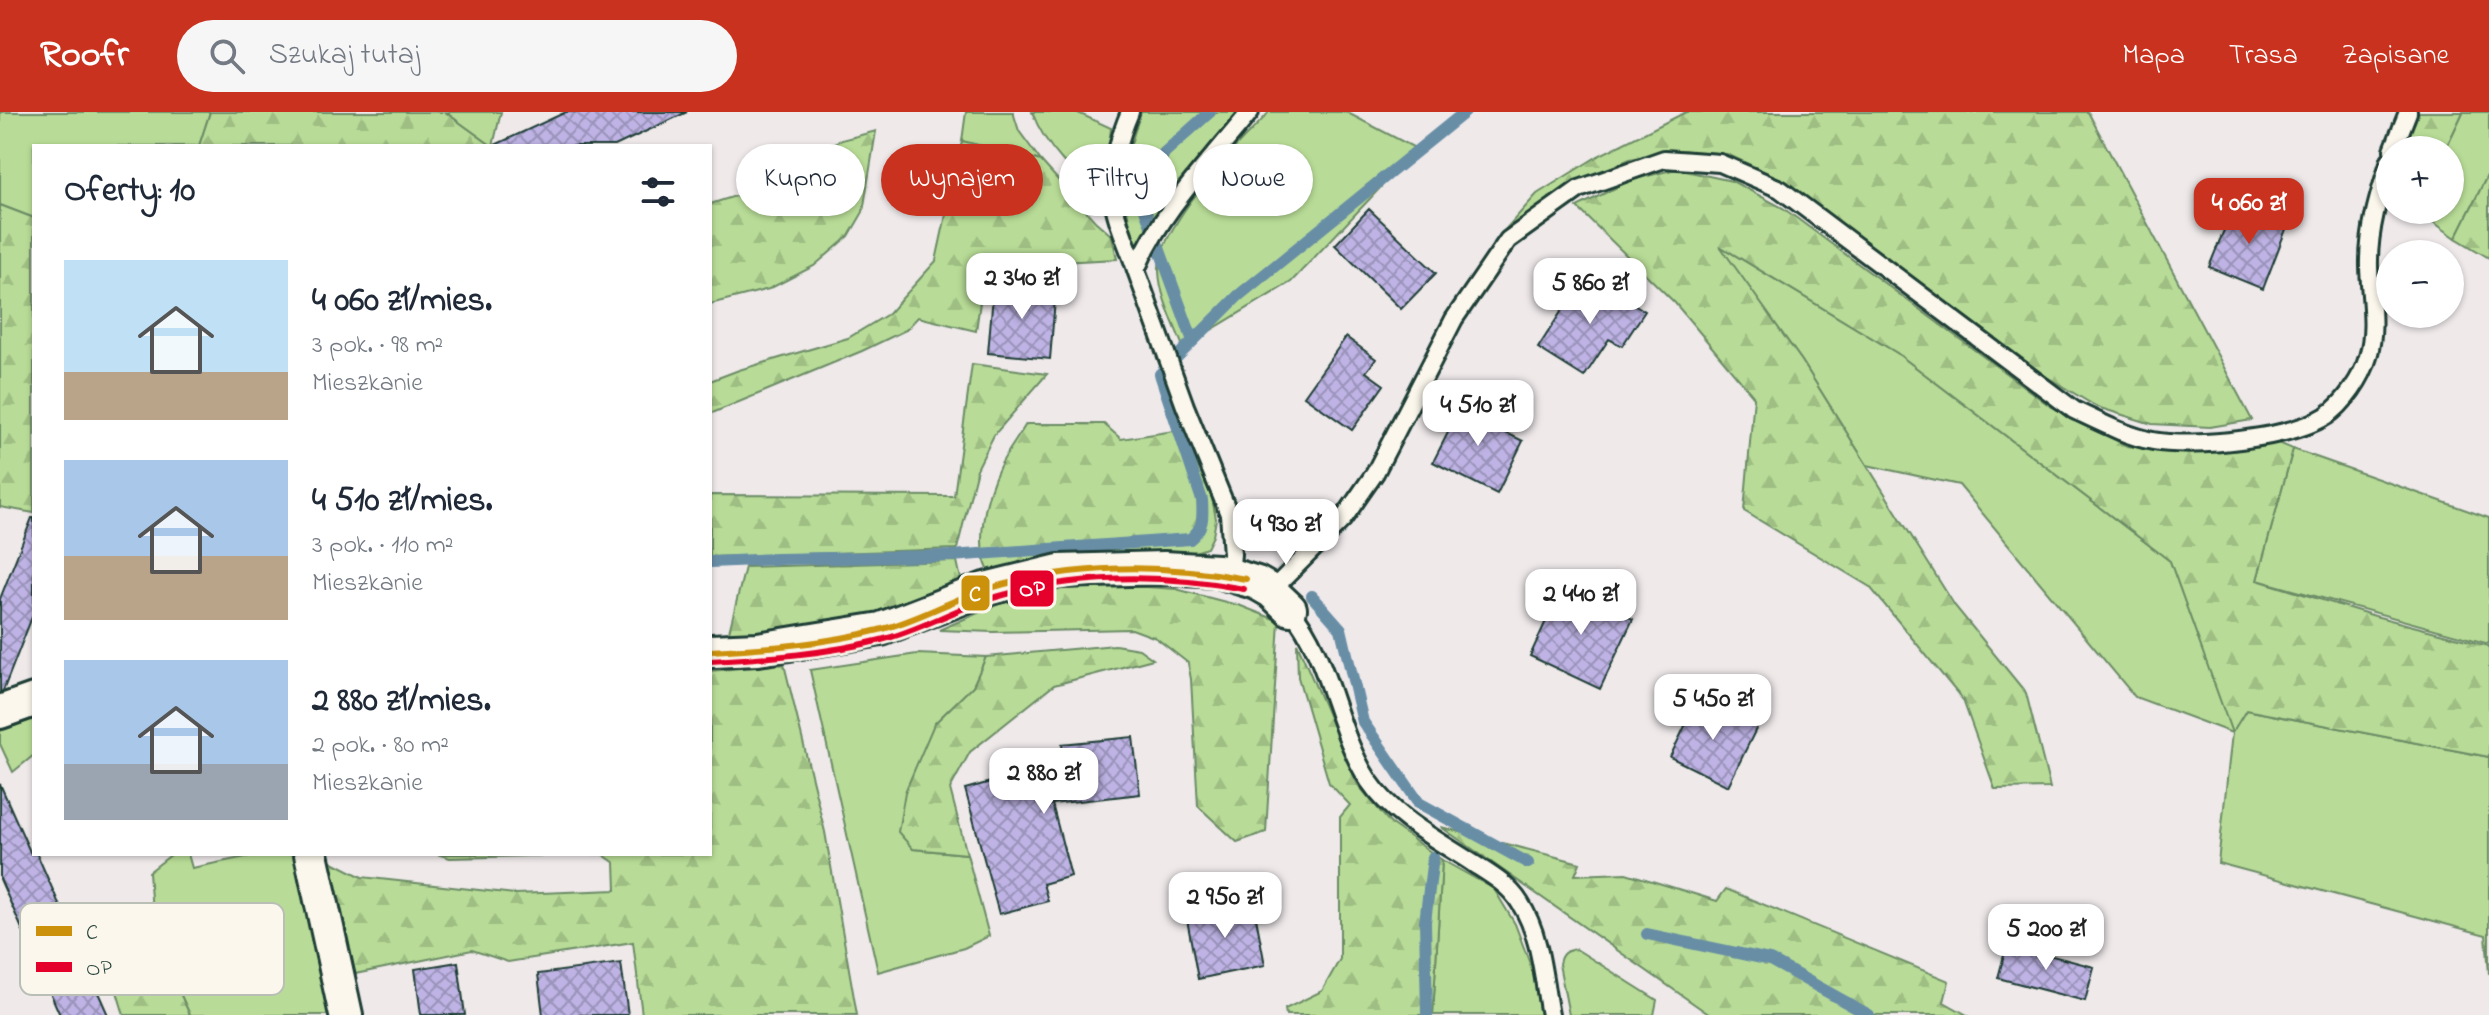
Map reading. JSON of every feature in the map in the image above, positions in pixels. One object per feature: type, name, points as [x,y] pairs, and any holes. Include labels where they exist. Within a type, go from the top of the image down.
[{"type":"street","points":[[712,651],[758,649],[881,629],[985,589],[1059,571],[1164,568],[1218,571],[1253,581],[1281,600]]},
{"type":"street","points":[[0,712],[32,701]]},
{"type":"street","points":[[311,856],[346,1015]]},
{"type":"lane","points":[[1130,112],[1121,134],[1115,166],[1114,206],[1185,406],[1229,514],[1230,575]]},
{"type":"lane","points":[[1136,270],[1146,246],[1192,182],[1250,112]]},
{"type":"lane","points":[[2399,136],[2408,112]]},
{"type":"lane","points":[[1550,1015],[1536,942],[1520,902],[1498,880],[1411,822],[1376,789],[1359,762],[1312,647],[1281,600],[1362,494],[1454,319],[1508,240],[1579,189],[1664,159],[1720,163],[1780,189],[2074,410],[2115,429],[2155,441],[2198,443],[2261,437],[2309,423],[2326,416],[2358,381],[2372,337],[2374,306],[2369,267],[2376,210]]},
{"type":"green space","points":[[0,112],[210,112],[200,144],[32,144],[32,217],[0,205]]},
{"type":"green space","points":[[210,112],[445,112],[489,144],[200,144]]},
{"type":"green space","points":[[445,112],[501,112],[493,144]]},
{"type":"green space","points":[[966,112],[1013,112],[1019,131],[1029,144],[974,144],[962,141]]},
{"type":"green space","points":[[1032,112],[1076,112],[1111,128],[1109,144],[1059,144],[1059,156]]},
{"type":"green space","points":[[1141,112],[1238,112],[1211,144],[1193,144],[1193,166],[1177,188],[1177,144],[1131,144]]},
{"type":"green space","points":[[1269,112],[1346,112],[1417,149],[1291,282],[1183,347],[1168,310],[1159,271],[1167,239],[1193,198],[1193,216],[1313,216],[1313,144],[1239,144]]},
{"type":"green space","points":[[1686,112],[2088,112],[2252,420],[2210,427],[2152,424],[2097,407],[2047,377],[1783,180],[1727,154],[1679,150],[1630,159],[1565,187],[1503,232],[1537,194],[1598,156]]},
{"type":"green space","points":[[2419,112],[2463,112],[2452,136],[2410,136]]},
{"type":"green space","points":[[2463,112],[2489,112],[2489,172],[2464,222],[2464,136],[2452,136]]},
{"type":"green space","points":[[876,131],[865,200],[865,144],[835,144]]},
{"type":"green space","points":[[1043,163],[1059,181],[1059,216],[1090,216],[1112,236],[1117,259],[985,266],[976,331],[918,317],[906,330],[862,351],[712,413],[712,380],[848,338],[888,314],[936,261],[946,216],[1043,216]]},
{"type":"green space","points":[[1676,169],[1732,181],[1783,208],[2050,406],[2127,446],[2190,454],[2274,441],[2293,449],[2257,580],[2489,646],[2489,757],[2246,710],[2232,733],[2170,561],[1897,353],[1720,246],[1802,361],[1955,606],[2026,693],[2050,788],[1995,789],[1963,700],[1870,587],[1744,511],[1754,397],[1675,303],[1577,207],[1631,180]]},
{"type":"green space","points":[[2489,172],[2489,258],[2464,240],[2456,238]]},
{"type":"green space","points":[[736,196],[736,216],[861,216],[849,236],[814,266],[769,289],[712,303],[712,203]]},
{"type":"green space","points":[[0,205],[32,217],[32,513],[0,507]]},
{"type":"green space","points":[[1128,216],[1158,216],[1138,249]]},
{"type":"green space","points":[[2436,224],[2463,224],[2456,238]]},
{"type":"green space","points":[[1718,245],[1897,353],[2170,561],[2232,732],[2246,710],[2489,757],[2489,974],[2486,935],[2218,863],[2232,733],[2135,697],[1959,485],[1867,465],[1802,361]]},
{"type":"green space","points":[[972,364],[1047,374],[994,435],[977,469],[957,549],[712,557],[712,495],[954,496]]},
{"type":"green space","points":[[1026,424],[1104,424],[1121,439],[1174,431],[1187,441],[1212,498],[1216,519],[1207,548],[1189,554],[992,575],[983,551],[986,506],[1000,466]]},
{"type":"green space","points":[[2293,449],[2489,518],[2489,644],[2257,580]]},
{"type":"green space","points":[[957,561],[962,584],[920,600],[832,624],[728,636],[745,567]]},
{"type":"green space","points":[[1117,585],[1176,589],[1241,606],[1279,621],[1266,832],[1237,842],[1198,806],[1188,663],[1156,638],[1132,629],[939,630],[999,604],[1051,590]]},
{"type":"green space","points":[[1297,643],[1358,785],[1390,823],[1442,860],[1433,1015],[1286,1015],[1285,1009],[1322,991],[1340,959],[1340,817],[1350,805],[1329,783],[1298,677]]},
{"type":"green space","points":[[1115,645],[1139,649],[1153,659],[1054,685],[970,752],[950,789],[967,854],[913,849],[898,832],[905,792],[934,724],[973,686],[986,657]]},
{"type":"green space","points":[[917,654],[986,657],[973,686],[934,724],[913,849],[967,854],[989,936],[964,948],[878,972],[810,670]]},
{"type":"green space","points":[[784,664],[825,832],[857,1015],[642,1015],[633,942],[508,962],[472,950],[355,974],[323,857],[362,877],[515,894],[616,890],[615,863],[605,856],[712,856],[712,671]]},
{"type":"green space","points":[[32,720],[32,757],[13,772],[0,744],[0,731]]},
{"type":"green space","points":[[1441,827],[1580,863],[1575,875],[1626,873],[1717,901],[1726,889],[1949,981],[1944,1002],[1967,1015],[1710,1015]]},
{"type":"green space","points":[[169,856],[189,856],[192,868],[250,856],[294,856],[331,1015],[190,1015],[181,995],[284,995],[284,903],[151,903],[149,872]]},
{"type":"green space","points":[[444,856],[526,856],[450,858]]},
{"type":"green space","points":[[1442,860],[1494,889],[1515,924],[1533,972],[1540,1015],[1433,1015]]},
{"type":"green space","points":[[1576,949],[1657,1000],[1654,1015],[1569,1015],[1559,964],[1564,953]]},
{"type":"green space","points":[[118,995],[181,995],[190,1015],[124,1015]]},
{"type":"building","points":[[566,112],[687,112],[619,144],[497,144]]},
{"type":"building","points":[[2235,203],[2288,224],[2263,289],[2209,267]]},
{"type":"building","points":[[1369,209],[1436,273],[1401,309],[1335,245]]},
{"type":"building","points":[[1588,275],[1645,311],[1622,346],[1609,339],[1584,377],[1538,348]]},
{"type":"building","points":[[994,283],[1056,288],[1050,359],[988,353]]},
{"type":"building","points":[[1346,337],[1376,359],[1366,372],[1384,385],[1352,430],[1304,396]]},
{"type":"building","points":[[1465,399],[1500,416],[1494,427],[1523,441],[1497,494],[1433,462]]},
{"type":"building","points":[[32,518],[32,617],[0,692],[0,599]]},
{"type":"building","points":[[1562,586],[1633,619],[1600,689],[1530,656]]},
{"type":"building","points":[[1698,699],[1757,727],[1728,786],[1670,757]]},
{"type":"building","points":[[1133,737],[1140,794],[1052,804],[1071,876],[1043,884],[1048,901],[999,914],[965,789],[1064,762],[1062,744]]},
{"type":"building","points":[[0,784],[31,854],[38,856],[59,903],[20,903],[20,924],[0,879]]},
{"type":"building","points":[[1253,902],[1265,965],[1198,979],[1186,914]]},
{"type":"building","points":[[2007,944],[2094,967],[2085,1001],[1998,978]]},
{"type":"building","points":[[458,962],[465,1015],[421,1015],[415,969]]},
{"type":"building","points":[[621,963],[628,1015],[543,1015],[538,974]]},
{"type":"building","points":[[51,995],[99,995],[108,1015],[60,1015]]},
{"type":"waterway","points":[[1193,341],[1143,204],[1164,153],[1210,112]]},
{"type":"waterway","points":[[712,562],[951,556],[1190,539],[1202,522],[1202,500],[1160,374],[1238,296],[1465,112]]},
{"type":"waterway","points":[[1312,596],[1341,629],[1363,722],[1419,803],[1528,863]]},
{"type":"waterway","points":[[1427,1015],[1425,922],[1433,857]]},
{"type":"waterway","points":[[1647,934],[1770,960],[1869,1015]]},
{"type":"transit line","name":"C","points":[[712,651],[795,645],[858,635],[893,626],[987,589],[1051,575],[1148,569],[1246,579]]},
{"type":"transit line","name":"OP","points":[[712,661],[796,655],[860,645],[909,631],[989,599],[1052,585],[1148,579],[1244,589]]}]
